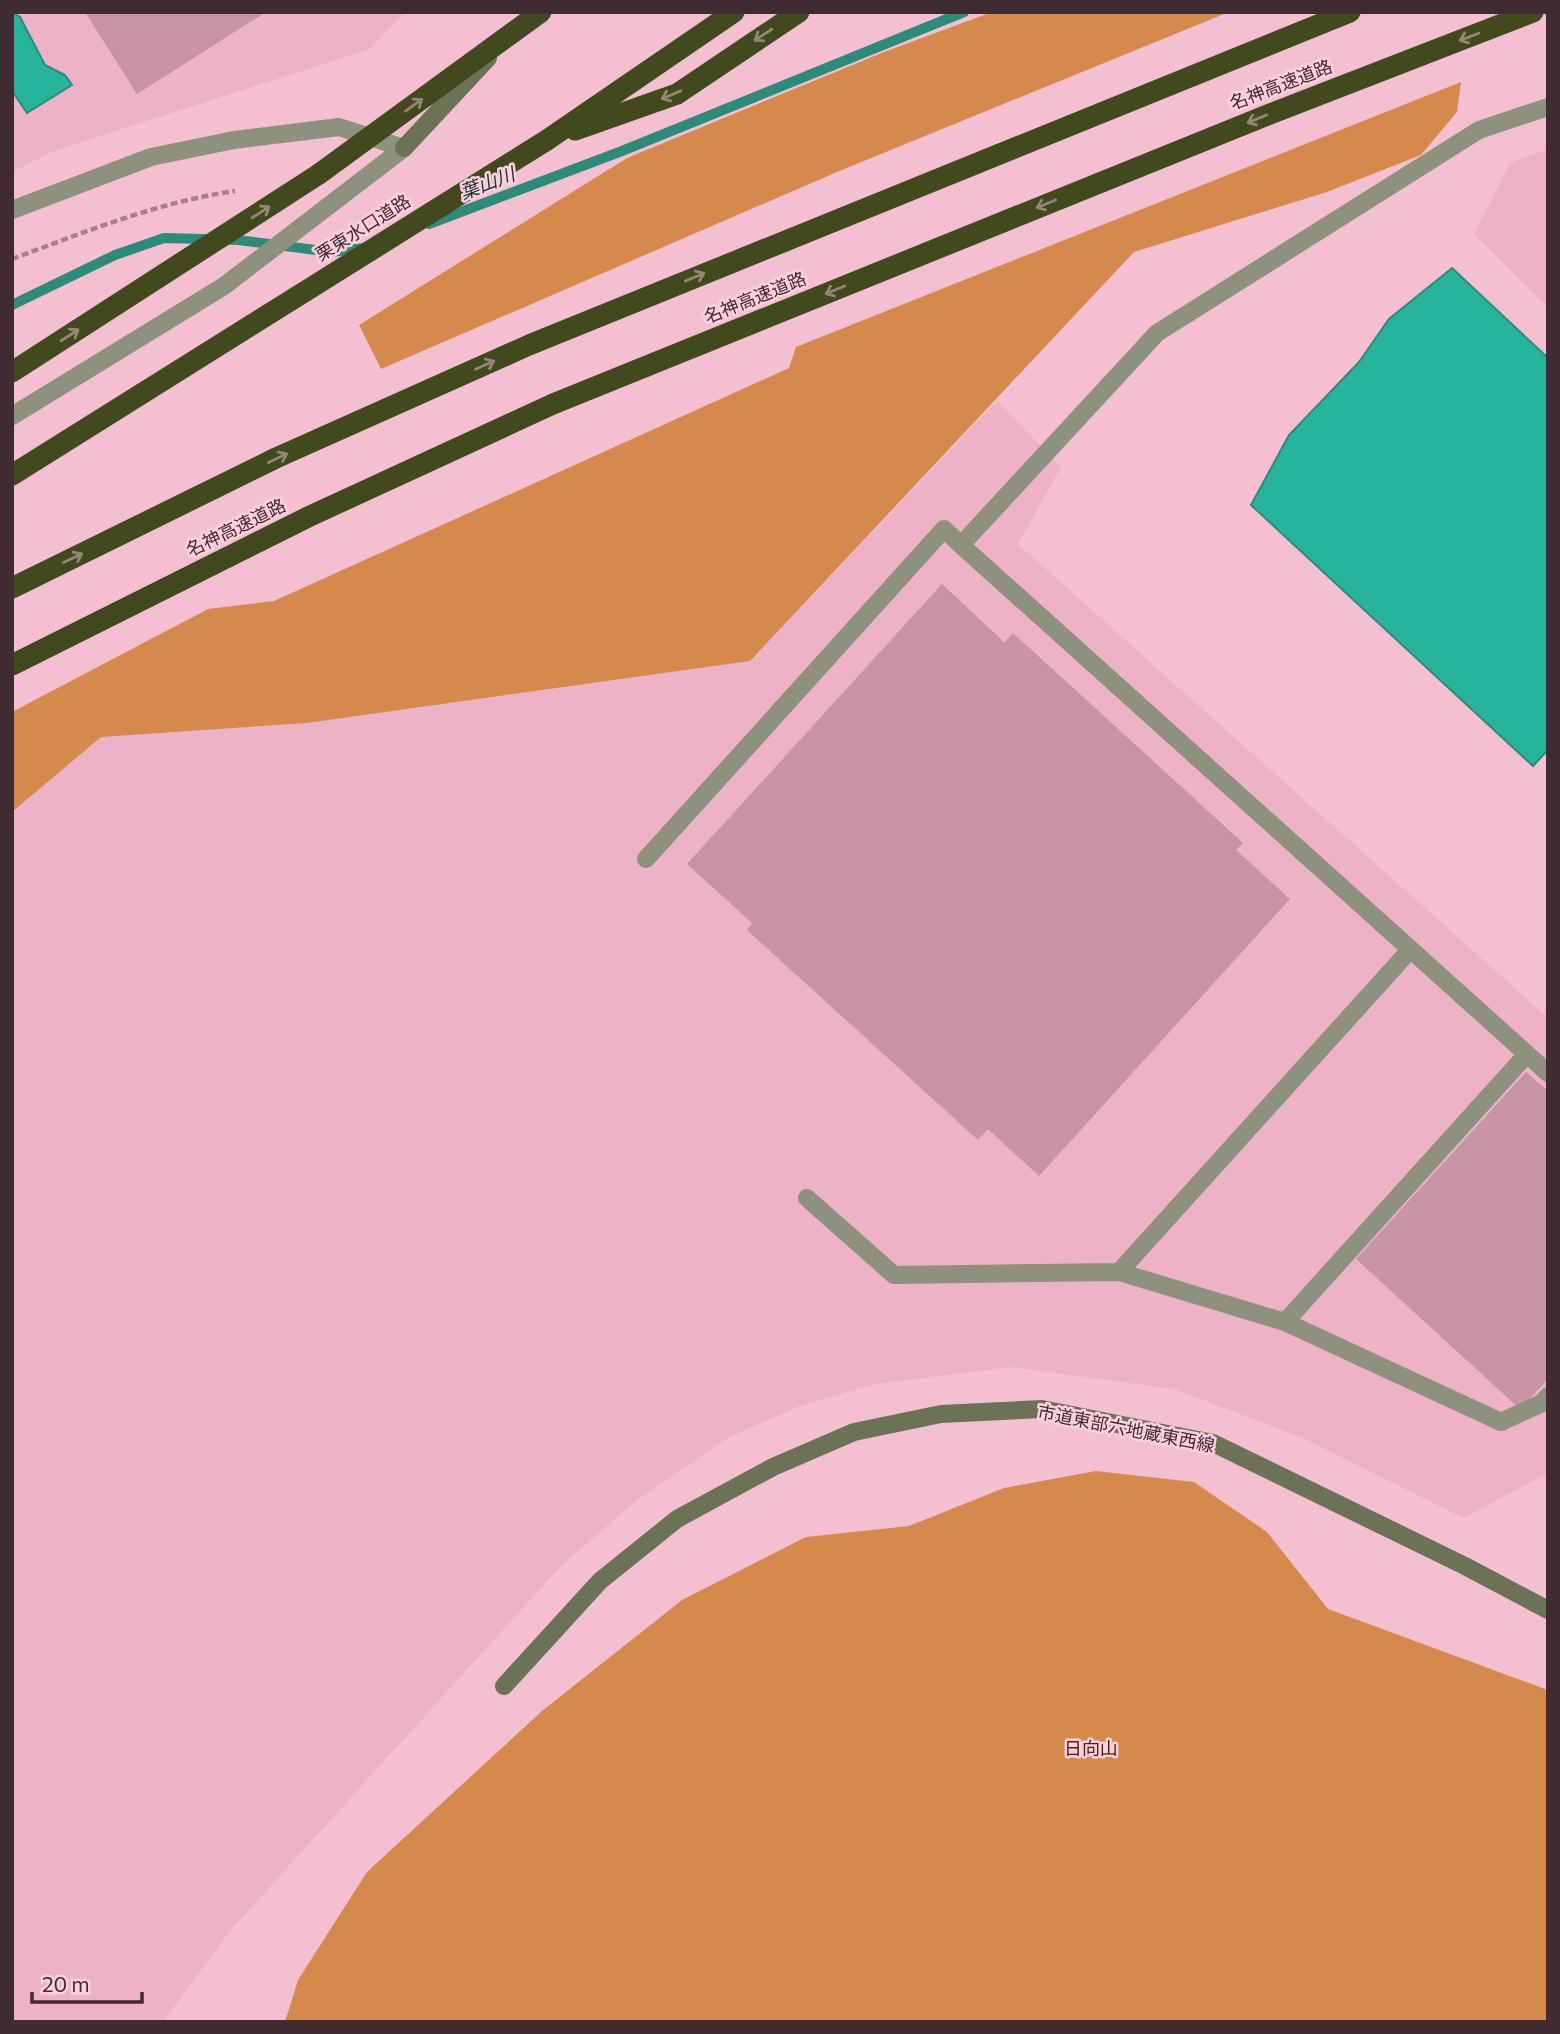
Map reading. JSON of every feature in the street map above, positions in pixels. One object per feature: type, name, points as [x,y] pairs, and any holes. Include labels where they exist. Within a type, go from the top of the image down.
[{"type":"highway","points":[[12,372],[319,174],[541,12]]},
{"type":"highway","name":"栗東水口道路","points":[[12,475],[547,139],[734,12]]},
{"type":"highway","points":[[547,139],[677,94],[799,12]]},
{"type":"highway","points":[[12,588],[276,458],[529,345],[1350,12]]},
{"type":"highway","name":"名神高速道路","points":[[12,665],[308,517],[553,404],[1258,119],[1533,12]]},
{"type":"street","points":[[12,416],[224,286],[404,148],[531,12]]},
{"type":"street","points":[[961,545],[1157,333],[1479,130],[1548,107]]},
{"type":"street","points":[[12,210],[151,157],[234,140],[339,127],[404,148]]},
{"type":"street","points":[[646,859],[944,529],[1548,1073]]},
{"type":"street","points":[[1119,1272],[1410,950]]},
{"type":"street","points":[[1285,1322],[1527,1054]]},
{"type":"street","points":[[807,1198],[894,1275],[1119,1272],[1285,1322],[1501,1422],[1542,1403],[1548,1396]]},
{"type":"street","name":"市道東部六地蔵東西線","points":[[504,1686],[600,1581],[677,1519],[773,1467],[854,1432],[941,1414],[1042,1409],[1213,1443],[1453,1560],[1548,1610]]},
{"type":"path","points":[[12,259],[119,219],[210,195],[236,191]]},
{"type":"shaded area","points":[[12,12],[405,12],[370,49],[54,151],[12,172]]},
{"type":"shaded area","points":[[12,12],[20,17],[45,65],[65,75],[72,85],[27,113],[12,91]]},
{"type":"shaded area","points":[[1548,149],[1548,307],[1474,234],[1510,163]]},
{"type":"shaded area","points":[[1452,268],[1548,358],[1548,750],[1533,766],[1251,505],[1289,435],[1359,362],[1389,319]]},
{"type":"shaded area","points":[[997,401],[1061,467],[1018,544],[1548,1018],[1548,1473],[1463,1518],[1300,1437],[1174,1389],[1011,1367],[875,1384],[797,1407],[728,1438],[637,1500],[561,1566],[230,1931],[163,2022],[12,2022],[12,812],[101,737],[307,723],[750,661]]},
{"type":"green space","points":[[992,12],[1229,12],[837,172],[381,369],[359,325],[627,158],[884,52]]},
{"type":"green space","points":[[1461,82],[1457,112],[1421,155],[1327,192],[1134,252],[750,661],[307,723],[101,737],[12,812],[12,712],[208,609],[274,601],[789,368],[796,347]]},
{"type":"green space","name":"日向山","points":[[1096,1471],[1194,1482],[1267,1532],[1328,1609],[1548,1690],[1548,2022],[285,2022],[298,1980],[367,1872],[542,1711],[682,1600],[806,1537],[909,1526],[1004,1488]]},
{"type":"building","points":[[85,12],[266,12],[137,94]]},
{"type":"building","points":[[942,584],[1004,642],[1013,633],[1243,843],[1236,850],[1290,899],[1039,1176],[988,1129],[978,1140],[747,930],[752,923],[687,864]]},
{"type":"building","points":[[1526,1072],[1548,1091],[1548,1379],[1520,1409],[1356,1259]]},
{"type":"waterway","name":"葉山川","points":[[429,224],[622,151],[964,12]]},
{"type":"waterway","name":"葉山川","points":[[12,305],[115,255],[164,238],[238,240],[331,252],[365,248]]}]
